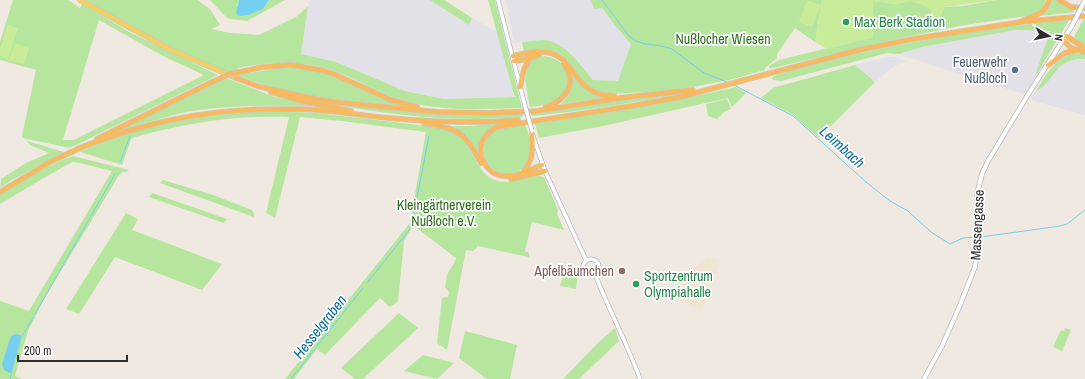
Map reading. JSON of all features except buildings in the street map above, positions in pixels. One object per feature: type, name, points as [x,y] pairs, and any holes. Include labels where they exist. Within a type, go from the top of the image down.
[{"type":"highway","points":[[1021,22],[1028,18],[1038,16],[1049,0]]},
{"type":"highway","points":[[1059,0],[1071,7],[1085,8]]},
{"type":"highway","points":[[236,78],[264,87],[318,100],[438,112],[489,113],[537,111],[620,98],[721,86],[859,50],[970,29],[1021,22],[1085,16]]},
{"type":"highway","points":[[1065,38],[1085,48]]},
{"type":"highway","points":[[1065,38],[1071,48],[1085,52]]},
{"type":"highway","points":[[1048,65],[1065,53],[1077,50]]},
{"type":"highway","points":[[513,58],[544,52],[556,55],[566,62],[580,82],[590,91],[606,96],[620,98]]},
{"type":"highway","points":[[513,58],[522,60],[544,55],[557,58],[565,66],[569,74],[570,80],[566,93],[562,99],[553,105],[537,111]]},
{"type":"highway","points":[[520,87],[522,71],[531,57]]},
{"type":"highway","points":[[0,192],[37,169],[212,82],[230,74],[263,66],[291,65],[321,70],[341,77],[390,100],[407,105],[431,109],[438,112]]},
{"type":"highway","points":[[236,78],[281,95],[306,102],[388,118]]},
{"type":"highway","points":[[542,165],[513,176],[505,177],[495,174],[488,169],[483,161],[481,150],[482,142],[485,137],[497,127],[632,106],[680,97],[708,88]]},
{"type":"highway","points":[[77,149],[153,124],[212,113],[246,110],[296,109],[407,120],[444,126],[461,134],[471,144],[483,166],[495,176],[505,179],[513,179],[545,171]]},
{"type":"highway","points":[[407,120],[474,122],[514,121],[560,117]]},
{"type":"highway","points":[[523,172],[531,158],[533,149],[532,132]]},
{"type":"main road","points":[[80,0],[170,49],[236,78]]},
{"type":"main road","name":"Massengasse","points":[[924,379],[942,346],[968,286],[977,260],[979,237],[977,194],[982,174],[999,143],[1065,38],[1085,0]]},
{"type":"street","points":[[498,0],[542,165],[586,260]]},
{"type":"street","points":[[593,259],[598,263],[599,269],[594,274],[588,275],[583,270],[582,266],[586,260],[593,259]]},
{"type":"street","points":[[594,274],[631,353],[640,379]]},
{"type":"shaded area","points":[[310,0],[430,0],[469,25],[472,18],[497,32],[514,95],[517,97],[444,99],[405,91],[336,62],[301,54]]},
{"type":"shaded area","points":[[506,0],[591,0],[594,9],[602,8],[631,44],[618,81],[593,80],[570,53],[544,40],[514,43]]},
{"type":"shaded area","points":[[1015,30],[1051,31],[1034,79],[1024,94],[899,54],[922,47]]},
{"type":"shaded area","points":[[887,57],[894,57],[910,62],[900,63],[890,69],[875,82],[855,65]]},
{"type":"shaded area","points":[[1085,59],[1085,115],[1030,100],[1035,92],[1041,88],[1055,70],[1068,61]]},
{"type":"shaded area","points":[[708,256],[721,261],[702,310],[674,299],[676,297],[671,291]]},
{"type":"green space","points":[[13,0],[68,0],[80,8],[82,4],[131,33],[218,75],[70,148],[23,138],[22,136],[36,70],[0,60],[0,42]],"holes":[[[99,20],[163,56],[204,75],[74,140],[63,140]]]},
{"type":"green space","points":[[86,0],[197,0],[210,9],[220,25],[211,29],[230,33],[259,35],[296,17],[308,6],[301,54],[336,62],[405,91],[444,99],[516,97],[514,95],[488,0],[495,0],[522,108],[461,109],[416,104],[386,95],[332,70],[305,64],[278,63],[237,68],[249,73],[286,67],[315,70],[353,83],[375,96],[406,107],[326,99],[285,90],[255,82],[196,59],[140,31]]},
{"type":"green space","points":[[210,0],[239,0],[237,6],[263,9],[269,0],[285,0],[247,21],[230,19],[226,17]]},
{"type":"green space","points":[[430,0],[444,0],[472,18],[469,25]]},
{"type":"green space","name":"Nußlocher Wiesen","points":[[591,0],[822,0],[815,42],[795,28],[777,54],[777,58],[765,68],[765,70],[729,80],[671,91],[608,94],[589,87],[556,53],[545,50],[524,52],[522,42],[544,40],[552,42],[559,45],[572,55],[593,80],[618,81],[631,44],[602,8],[594,9]]},
{"type":"green space","points":[[807,0],[821,5],[812,27],[799,22]]},
{"type":"green space","name":"Max Berk Stadion","points":[[822,0],[997,0],[945,7],[939,18],[938,26],[928,28],[932,10],[922,4],[910,1],[897,4],[873,1],[873,37],[827,49],[815,42]]},
{"type":"green space","points":[[997,0],[1045,0],[1044,6],[1041,10],[1032,15],[959,26],[769,68],[769,66],[779,60],[873,37],[873,1],[897,4],[910,1],[922,4],[932,10],[928,28],[939,18],[945,7],[963,6]]},
{"type":"green space","points":[[1050,0],[1057,0],[1075,12],[1041,16],[1048,7]]},
{"type":"green space","points":[[1085,19],[1085,46],[1074,37]]},
{"type":"green space","points":[[1069,20],[1034,79],[1050,31],[1015,30],[922,47],[899,54],[887,53],[781,81],[773,80],[772,77],[815,64],[912,42],[990,29]]},
{"type":"green space","points":[[7,25],[18,28],[8,59],[0,56],[0,49]]},
{"type":"green space","points":[[15,43],[29,48],[24,64],[9,60]]},
{"type":"green space","points":[[1074,53],[1085,54],[1085,59],[1075,59],[1067,62],[1056,70],[1043,87],[1036,91],[1056,63]]},
{"type":"green space","points":[[544,56],[555,59],[563,65],[567,74],[568,86],[563,96],[557,101],[545,105],[530,107],[525,80],[528,67],[527,65],[533,59]]},
{"type":"green space","points":[[855,65],[875,82],[819,138],[793,115],[761,98],[773,88]]},
{"type":"green space","points":[[572,74],[578,83],[585,89],[603,98],[561,104],[567,97],[570,90]]},
{"type":"green space","points":[[226,78],[272,96],[314,106],[246,106],[194,111],[177,114],[112,133]]},
{"type":"green space","points":[[736,87],[746,93],[732,107],[728,98],[603,126],[539,138],[535,124],[682,99]]},
{"type":"green space","points":[[676,95],[668,98],[663,97],[532,116],[531,112],[621,99]]},
{"type":"green space","points":[[727,99],[731,109],[724,112],[717,119],[708,116],[706,104]]},
{"type":"green space","points":[[334,104],[413,111],[522,113],[523,117],[452,119],[381,112]]},
{"type":"green space","name":"Kleingärtnerverein Nußloch e.V.","points":[[264,111],[317,113],[435,127],[450,131],[458,135],[463,140],[482,170],[492,179],[506,182],[532,176],[544,177],[558,210],[557,214],[564,230],[532,222],[525,251],[529,253],[529,257],[478,246],[473,251],[466,250],[447,350],[437,343],[442,298],[448,297],[449,292],[445,287],[446,278],[456,258],[413,225],[404,241],[398,301],[390,307],[380,298],[325,355],[317,349],[294,379],[285,379],[410,223],[426,132],[300,117],[275,218],[266,213],[289,117],[250,117],[211,121],[135,137],[131,139],[122,165],[80,152],[124,134],[170,122],[217,115]]},
{"type":"green space","points":[[497,124],[490,129],[480,154],[467,136],[450,126],[468,126]]},
{"type":"green space","points":[[525,125],[531,146],[531,153],[526,165],[517,172],[511,174],[498,172],[492,168],[485,157],[484,144],[487,138],[498,129]]},
{"type":"green space","points":[[27,141],[64,152],[0,188],[1,179],[26,163],[49,153],[30,145]]},
{"type":"green space","points":[[73,156],[129,170],[122,172],[119,175],[44,299],[28,331],[15,376],[22,379],[0,379],[0,301],[29,311],[112,171],[72,162],[0,204],[0,195],[35,173]]},
{"type":"green space","points":[[163,180],[213,195],[252,210],[254,217],[160,183]]},
{"type":"green space","points":[[152,193],[227,219],[224,223],[149,197]]},
{"type":"green space","points":[[126,213],[138,219],[132,230],[222,264],[202,290],[115,257],[79,314],[66,309]]},
{"type":"green space","points":[[565,268],[578,274],[576,289],[560,286]]},
{"type":"green space","points":[[399,313],[418,328],[363,379],[355,379],[341,368]]},
{"type":"green space","points":[[615,328],[619,341],[579,379],[563,379],[599,342]]},
{"type":"green space","points":[[1065,328],[1071,330],[1062,351],[1053,347],[1061,330],[1064,331]]},
{"type":"green space","points":[[465,331],[517,345],[510,379],[487,379],[459,358]]},
{"type":"green space","points":[[423,355],[454,363],[437,379],[404,371]]},
{"type":"water","points":[[239,0],[269,0],[263,9],[248,15],[238,16],[236,13]]},
{"type":"water","points":[[16,334],[22,336],[12,371],[10,373],[4,370],[2,364],[11,336]]},
{"type":"waterway","name":"Leimbach","points":[[602,0],[629,36],[636,41],[672,49],[704,73],[727,82]]},
{"type":"waterway","name":"Leimbach","points":[[734,85],[793,116],[866,182],[890,201],[908,211],[931,232],[950,244],[963,238],[978,237]]},
{"type":"waterway","points":[[120,162],[130,136]]},
{"type":"waterway","name":"Hesselgraben","points":[[412,223],[429,136]]},
{"type":"waterway","points":[[35,314],[115,174]]},
{"type":"waterway","name":"Leimbach","points":[[981,237],[1060,226],[1067,224],[1085,210]]},
{"type":"waterway","name":"Hesselgraben","points":[[367,283],[410,229]]},
{"type":"waterway","name":"Hesselgraben","points":[[291,379],[363,288]]},
{"type":"waterway","points":[[22,336],[33,318]]},
{"type":"waterway","points":[[10,379],[12,372]]},
{"type":"place","name":"Max Berk Stadion","points":[[846,22]]},
{"type":"place","name":"Feuerwehr Nußloch","points":[[1015,70]]},
{"type":"place","name":"Apfelbäumchen","points":[[622,271]]},
{"type":"place","name":"Sportzentrum Olympiahalle","points":[[636,284]]}]
